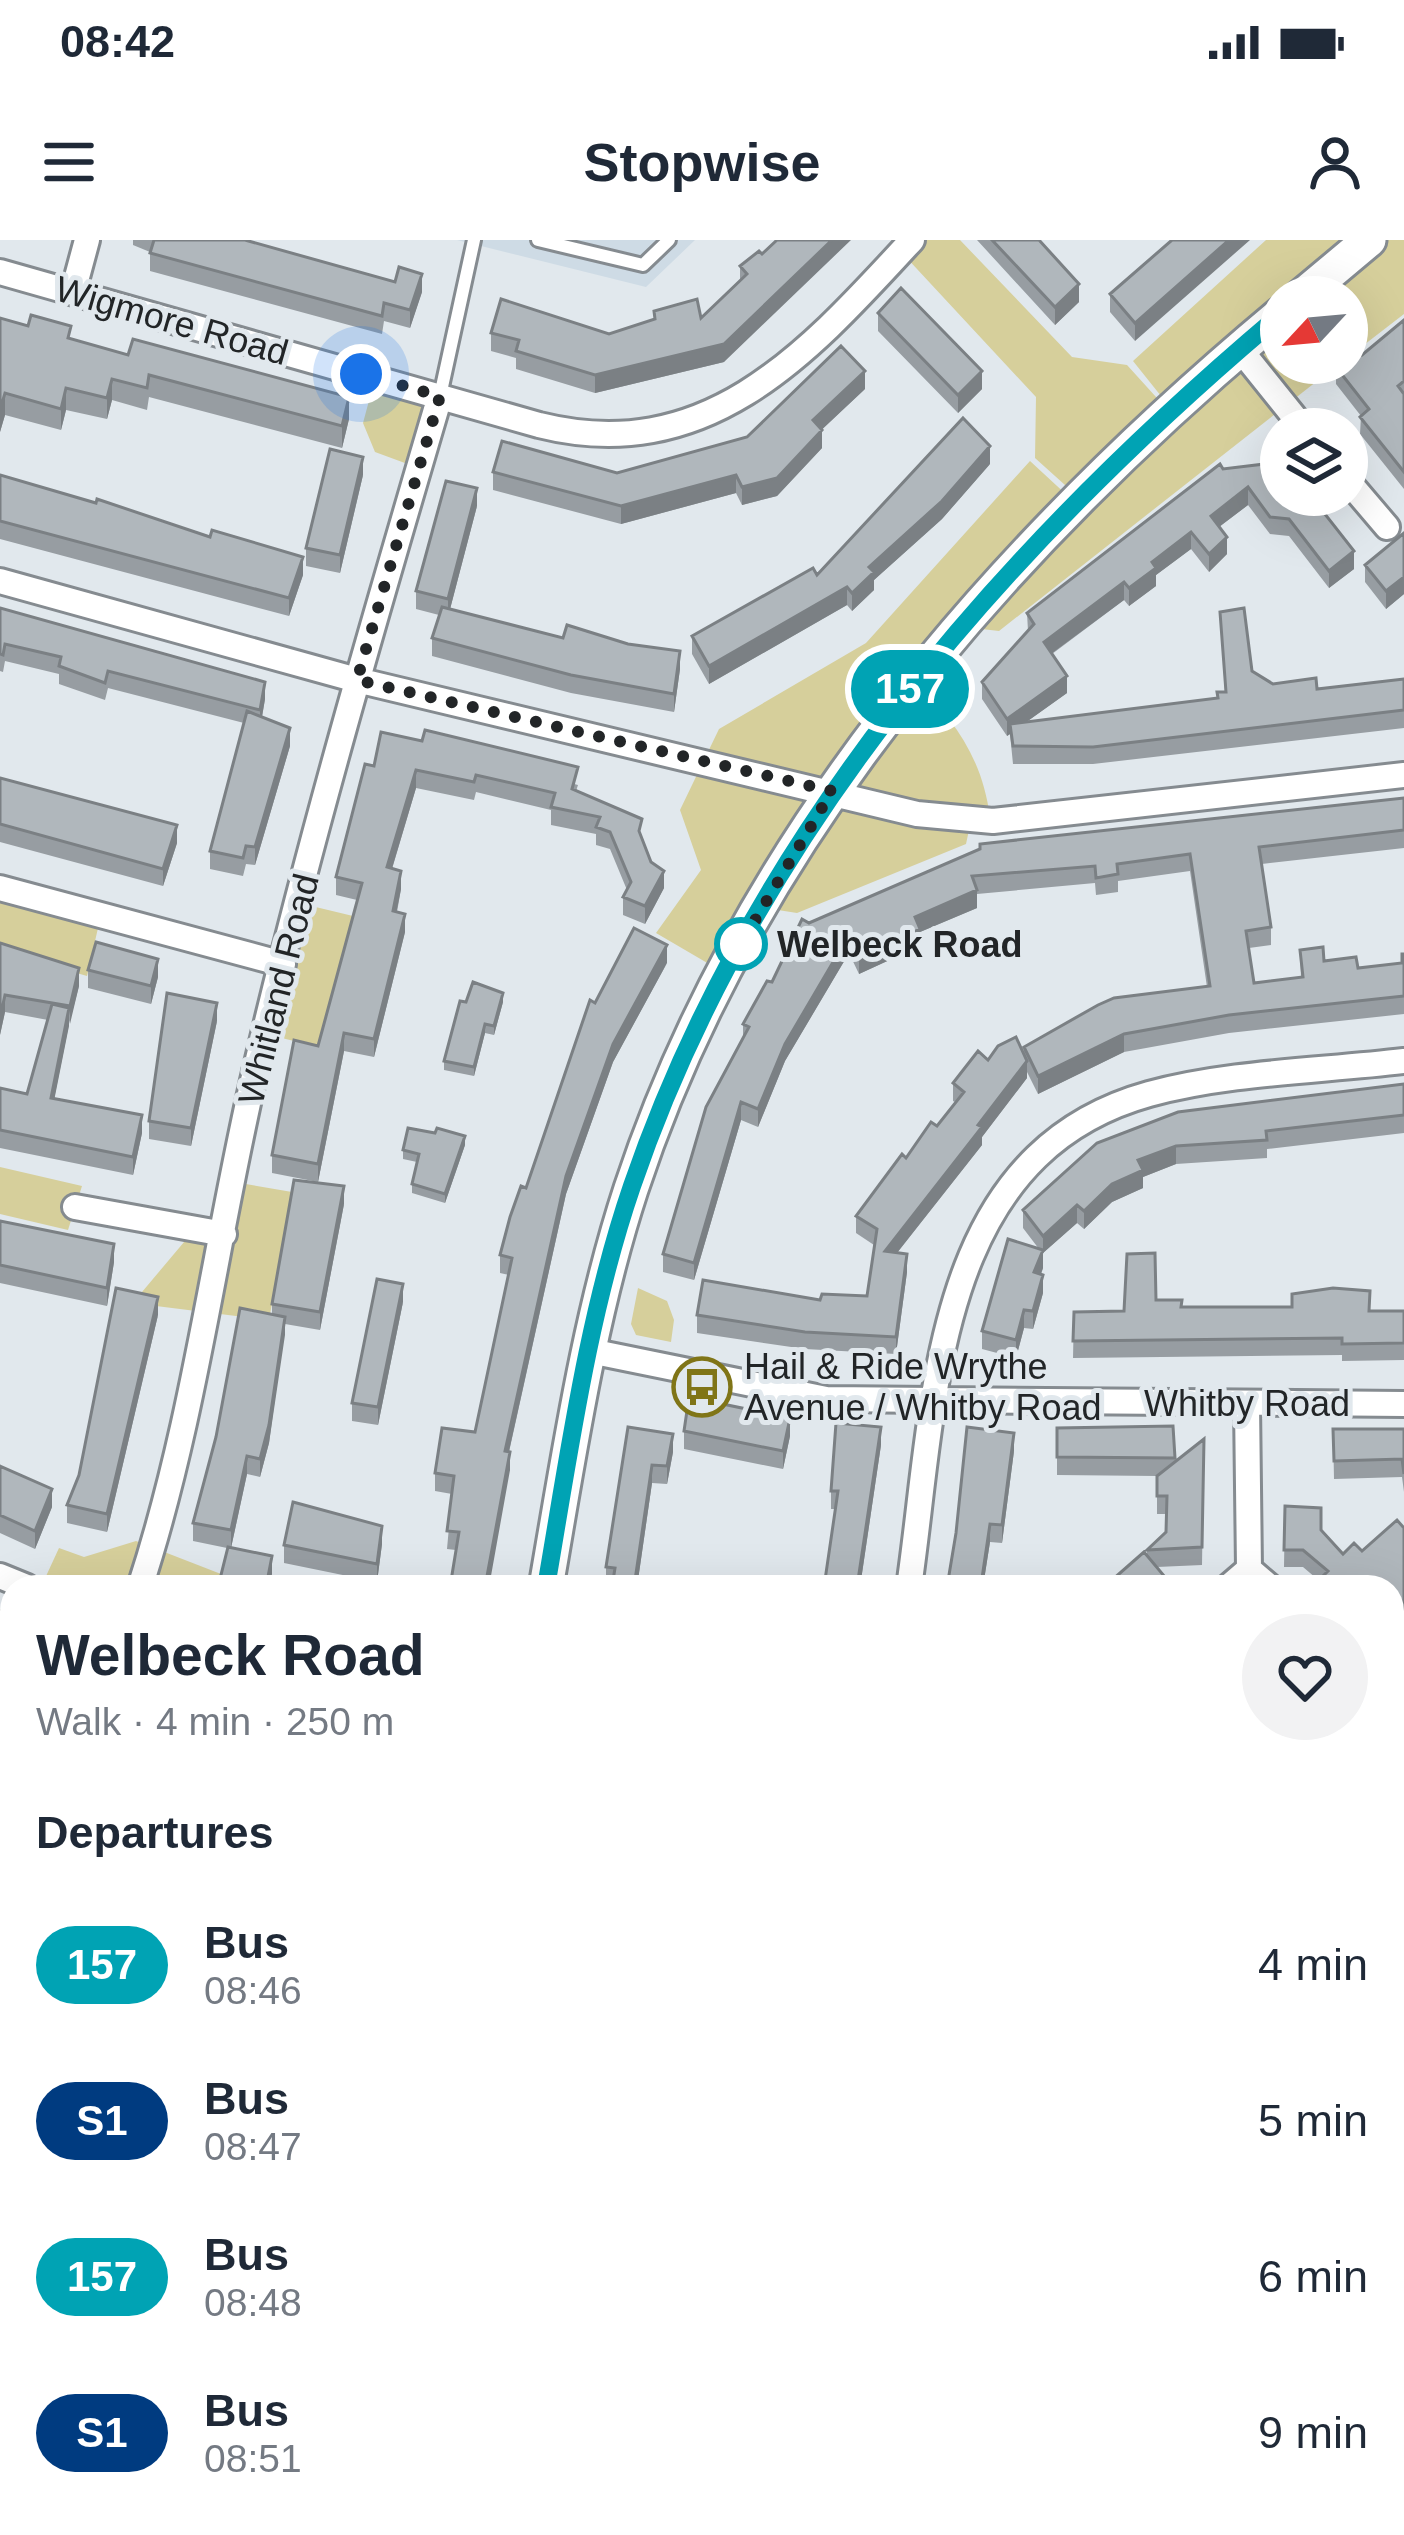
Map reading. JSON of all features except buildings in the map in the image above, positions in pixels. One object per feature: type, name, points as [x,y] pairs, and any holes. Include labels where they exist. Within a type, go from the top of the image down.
[{"type":"main road","points":[[1326,276],[1369,240]]},
{"type":"main road","points":[[548,1575],[590,1351],[630,1191],[670,1082],[758,912],[832,791],[956,629],[1074,498],[1260,331]]},
{"type":"street","points":[[73,292],[88,240]]},
{"type":"street","name":"Wigmore Road","points":[[0,272],[586,437],[665,431],[700,420],[775,374],[912,240]]},
{"type":"street","points":[[1240,348],[1287,408]]},
{"type":"street","name":"Whitland Road","points":[[143,1575],[167,1492],[283,964],[357,680],[440,396]]},
{"type":"street","points":[[1368,505],[1387,527]]},
{"type":"street","points":[[0,581],[357,680],[917,814],[993,821],[1404,775]]},
{"type":"street","points":[[0,888],[283,964]]},
{"type":"street","points":[[911,1575],[951,1304],[967,1256],[993,1209],[1055,1144],[1113,1108],[1147,1095],[1404,1061]]},
{"type":"street","points":[[75,1207],[224,1234]]},
{"type":"street","name":"Whitby Road","points":[[590,1351],[826,1399],[1404,1404]]},
{"type":"street","points":[[1247,1404],[1249,1569],[1256,1575]]},
{"type":"street","points":[[1242,1575],[1249,1569]]},
{"type":"lane","points":[[440,396],[474,240]]},
{"type":"lane","points":[[538,240],[643,265],[669,240]]},
{"type":"shaded area","points":[[457,240],[695,240],[646,287]]},
{"type":"shaded area","points":[[918,240],[960,240],[1072,357],[1127,365],[1166,408],[1075,494],[1035,458],[1036,397],[904,255]]},
{"type":"shaded area","points":[[1266,240],[1366,240],[1323,276],[1260,276],[1260,330],[1169,406],[1133,361]]},
{"type":"shaded area","points":[[1377,240],[1404,240],[1404,314],[1368,342],[1368,276],[1333,276]]},
{"type":"shaded area","points":[[1260,338],[1260,384],[1313,384],[1283,408],[1260,408],[1260,426],[999,631],[964,627]]},
{"type":"shaded area","points":[[374,382],[434,399],[413,466],[375,452],[363,423]]},
{"type":"shaded area","points":[[1030,461],[1070,498],[911,678],[964,740],[980,776],[990,817],[972,816],[966,844],[797,913],[753,906],[721,971],[656,933],[701,870],[680,810],[719,729],[866,643]]},
{"type":"shaded area","points":[[0,888],[101,915],[87,976],[0,951]]},
{"type":"shaded area","points":[[299,903],[353,916],[319,1047],[265,1034]]},
{"type":"shaded area","points":[[0,1167],[82,1186],[68,1230],[0,1214]]},
{"type":"shaded area","points":[[234,1182],[292,1192],[269,1320],[148,1305],[142,1292],[195,1229],[223,1234]]},
{"type":"shaded area","points":[[638,1288],[667,1301],[674,1320],[671,1342],[636,1335],[631,1324]]},
{"type":"shaded area","points":[[136,1541],[221,1574],[47,1575],[59,1548],[84,1557]]},
{"type":"bus line","name":"157","points":[[548,1575],[590,1351],[630,1191],[670,1082],[758,912],[832,791],[956,629],[1074,498],[1260,332]]},
{"type":"place","name":"Welbeck Road","points":[[741,944]]},
{"type":"place","name":"Hail & Ride Wrythe Avenue / Whitby Road","points":[[702,1387]]},
{"type":"route","points":[[361,374],[440,396],[357,680],[832,791],[741,944]]}]
